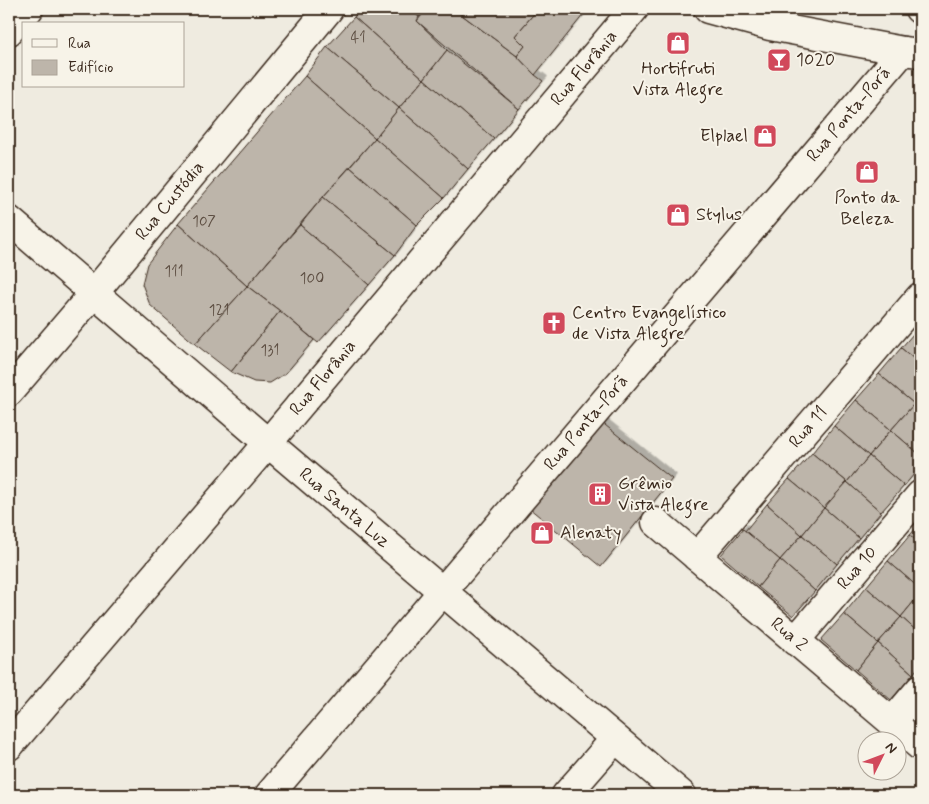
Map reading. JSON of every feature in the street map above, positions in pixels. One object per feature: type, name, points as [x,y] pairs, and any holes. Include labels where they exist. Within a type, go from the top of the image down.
[{"type":"street","points":[[9,31],[29,9]]},
{"type":"street","name":"Rua Custódia","points":[[9,392],[94,293],[329,9]]},
{"type":"street","name":"Rua Florânia","points":[[9,746],[268,443],[634,9]]},
{"type":"street","points":[[708,9],[770,26],[911,52]]},
{"type":"street","name":"Rua Ponta-Porã","points":[[269,795],[442,591],[911,52]]},
{"type":"street","name":"Rua Santa Luz","points":[[9,220],[682,795]]},
{"type":"street","name":"Rua 11","points":[[697,557],[920,297]]},
{"type":"street","name":"Rua 10","points":[[796,640],[920,495]]},
{"type":"street","name":"Rua 2","points":[[656,522],[920,746]]},
{"type":"street","points":[[892,722],[920,690]]},
{"type":"street","points":[[566,795],[615,739]]},
{"type":"building","points":[[361,9],[410,9],[419,17],[417,21],[447,50],[424,79],[354,17]]},
{"type":"building","points":[[410,9],[426,9],[419,17]]},
{"type":"building","points":[[427,9],[454,9],[517,56],[543,81],[519,109],[417,21]]},
{"type":"building","points":[[454,9],[538,9],[515,36],[525,46],[517,56]]},
{"type":"building","points":[[538,9],[588,9],[535,75],[517,56],[525,46],[515,36]]},
{"type":"building","points":[[354,17],[424,79],[399,108],[327,47]]},
{"type":"building","points":[[327,47],[399,108],[375,138],[305,76]]},
{"type":"building","points":[[447,50],[519,109],[494,139],[424,79]]},
{"type":"building","points":[[305,76],[375,138],[247,286],[178,224]]},
{"type":"building","points":[[424,79],[494,139],[468,169],[399,108]]},
{"type":"building","points":[[399,108],[468,169],[444,198],[375,138]]},
{"type":"building","points":[[375,138],[444,198],[417,225],[350,167]]},
{"type":"building","points":[[350,167],[417,225],[395,255],[323,197]]},
{"type":"building","points":[[323,197],[395,255],[369,285],[300,225]]},
{"type":"building","points":[[178,224],[247,286],[195,344],[150,305],[142,284],[147,264]]},
{"type":"building","points":[[300,225],[369,285],[318,343],[247,286]]},
{"type":"building","points":[[247,286],[280,311],[231,372],[195,344]]},
{"type":"building","points":[[280,311],[314,340],[286,373],[270,383],[254,382],[231,372]]},
{"type":"building","points":[[920,326],[920,364],[901,348]]},
{"type":"building","points":[[901,348],[920,364],[920,396],[914,404],[879,374]]},
{"type":"building","points":[[879,374],[914,404],[891,430],[856,400]]},
{"type":"building","points":[[920,396],[920,410],[914,404]]},
{"type":"building","points":[[856,400],[891,430],[869,456],[834,426]]},
{"type":"building","points":[[914,404],[920,410],[920,455],[891,430]]},
{"type":"building","name":"Grêmio Vista Alegre","points":[[600,421],[672,479],[601,567],[529,508]]},
{"type":"building","points":[[834,426],[869,456],[847,482],[812,453]]},
{"type":"building","points":[[891,430],[920,455],[920,467],[904,486],[869,456]]},
{"type":"building","points":[[812,453],[847,482],[824,508],[789,479]]},
{"type":"building","points":[[869,456],[904,486],[881,512],[847,482]]},
{"type":"building","points":[[789,479],[824,508],[802,535],[767,504]]},
{"type":"building","points":[[847,482],[881,512],[859,538],[824,508]]},
{"type":"building","points":[[767,504],[802,535],[780,560],[745,531]]},
{"type":"building","points":[[824,508],[859,538],[837,564],[802,535]]},
{"type":"building","points":[[920,524],[920,544],[910,535]]},
{"type":"building","points":[[743,529],[780,560],[758,587],[721,555]]},
{"type":"building","points":[[802,535],[837,564],[815,591],[780,560]]},
{"type":"building","points":[[910,535],[920,544],[920,589],[888,561]]},
{"type":"building","points":[[780,560],[815,591],[793,616],[758,587]]},
{"type":"building","points":[[888,561],[920,589],[920,594],[901,617],[866,587]]},
{"type":"building","points":[[866,587],[901,617],[878,643],[844,614]]},
{"type":"building","points":[[920,594],[920,634],[901,617]]},
{"type":"building","points":[[844,614],[878,643],[856,670],[821,640]]},
{"type":"building","points":[[901,617],[920,634],[920,665],[913,674],[878,643]]},
{"type":"building","points":[[878,643],[913,674],[891,700],[856,670]]},
{"type":"place","name":"Hortifruti Vista Alegre","points":[[678,43]]},
{"type":"place","name":"1020","points":[[779,60]]},
{"type":"place","name":"Elplael","points":[[765,136]]},
{"type":"place","name":"Ponto da Beleza","points":[[867,172]]},
{"type":"place","name":"Stylus","points":[[678,215]]},
{"type":"place","name":"Centro Evangelístico de Vista Alegre","points":[[554,323]]},
{"type":"place","name":"Grêmio Vista Alegre","points":[[600,494]]},
{"type":"place","name":"Alenaty","points":[[542,533]]}]
